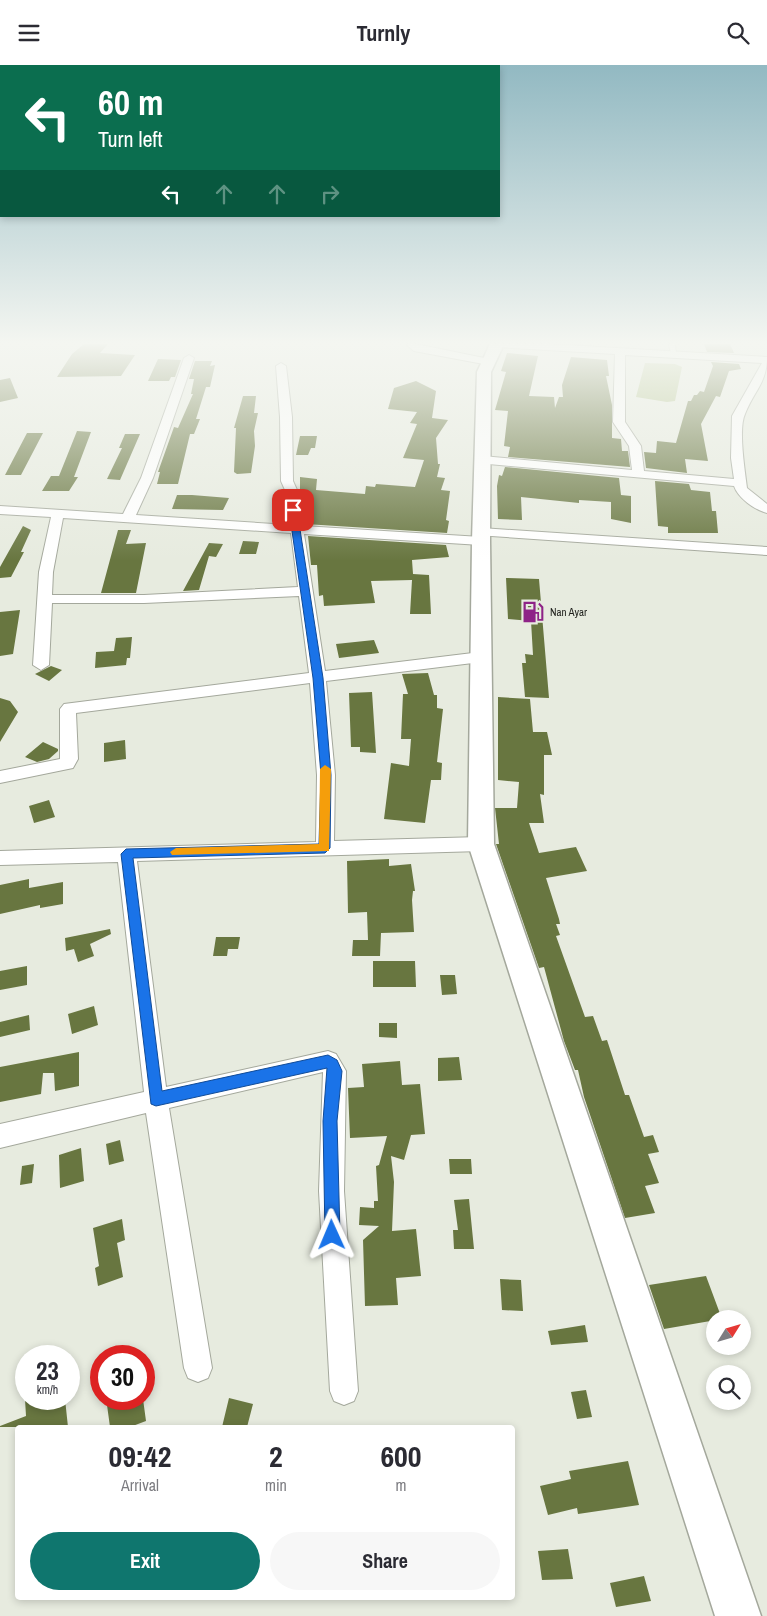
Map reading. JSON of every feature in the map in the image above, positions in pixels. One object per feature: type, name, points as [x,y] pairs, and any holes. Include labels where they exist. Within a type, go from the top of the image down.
[{"type":"main road","points":[[483,416],[481,843],[738,1616]]},
{"type":"street","points":[[128,518],[147,478],[169,416]]},
{"type":"street","points":[[286,416],[287,481],[291,490],[318,678],[326,775],[325,848]]},
{"type":"street","points":[[619,416],[619,422],[634,440],[638,452],[638,474]]},
{"type":"street","points":[[738,416],[737,458],[741,489],[758,505],[767,509]]},
{"type":"street","points":[[482,460],[740,483]]},
{"type":"street","points":[[0,510],[296,529],[767,551]]},
{"type":"street","points":[[41,665],[46,572],[58,513]]},
{"type":"street","points":[[45,599],[144,599],[305,591]]},
{"type":"street","points":[[0,777],[67,763],[69,759],[68,715],[70,708],[481,657]]},
{"type":"street","points":[[0,858],[481,843]]},
{"type":"street","points":[[126,854],[156,1099],[198,1368]]},
{"type":"street","points":[[0,1136],[328,1061],[332,1064],[335,1071],[330,1121],[333,1255],[344,1391]]},
{"type":"building","points":[[183,416],[197,416],[196,419],[200,419],[194,434],[190,434],[178,484],[157,484],[160,472],[158,472],[174,427],[178,428]]},
{"type":"building","points":[[237,416],[257,416],[254,431],[255,446],[251,473],[237,474],[234,472],[236,428],[234,428]]},
{"type":"building","points":[[414,416],[432,416],[432,418],[448,420],[436,438],[438,464],[440,464],[437,477],[445,478],[441,490],[450,491],[446,520],[449,521],[447,533],[305,524],[312,495],[300,495],[300,477],[317,479],[316,490],[365,494],[366,486],[375,487],[376,484],[415,487],[424,460],[403,458],[417,424],[410,423]]},
{"type":"building","points":[[507,416],[612,416],[612,438],[621,439],[622,451],[628,451],[630,467],[508,457],[510,447],[504,446]]},
{"type":"building","points":[[684,416],[705,416],[701,424],[708,461],[685,459],[687,473],[646,468],[644,452],[656,453],[657,441],[676,443]]},
{"type":"building","points":[[77,431],[91,432],[74,477],[78,477],[69,491],[42,491],[51,476],[59,476]]},
{"type":"building","points":[[27,433],[43,433],[21,475],[5,475]]},
{"type":"building","points":[[125,434],[140,434],[120,480],[107,479],[122,448],[119,448]]},
{"type":"building","points":[[300,436],[317,436],[315,448],[311,448],[308,455],[296,455]]},
{"type":"building","points":[[505,467],[619,478],[621,495],[631,496],[631,523],[611,519],[611,502],[579,500],[579,503],[521,497],[522,520],[498,519],[497,486],[499,475],[502,476]]},
{"type":"building","points":[[655,481],[689,484],[691,490],[710,492],[712,511],[716,511],[718,533],[668,533],[668,527],[658,526]]},
{"type":"building","points":[[177,495],[229,498],[223,510],[172,509]]},
{"type":"building","points":[[23,526],[31,530],[21,552],[24,552],[11,577],[0,578],[0,567]]},
{"type":"building","points":[[118,530],[131,530],[126,544],[146,543],[136,593],[101,593]]},
{"type":"building","points":[[308,536],[446,545],[449,557],[412,560],[413,574],[429,575],[431,614],[410,614],[412,580],[371,581],[375,603],[324,606],[323,595],[319,596],[317,565],[311,565]]},
{"type":"building","points":[[243,541],[259,542],[256,554],[239,554]]},
{"type":"building","points":[[209,543],[223,544],[216,557],[209,556],[199,590],[183,591]]},
{"type":"building","points":[[506,578],[539,579],[549,698],[525,697],[522,663],[526,663],[525,654],[533,655],[531,621],[508,619]]},
{"type":"building","points":[[20,610],[13,654],[0,656],[0,612]]},
{"type":"building","points":[[132,637],[130,658],[127,658],[126,665],[95,668],[96,652],[114,651],[116,638]]},
{"type":"building","points":[[374,640],[379,653],[339,658],[336,644]]},
{"type":"building","points":[[51,666],[62,670],[49,681],[35,674]]},
{"type":"building","points":[[428,673],[434,695],[437,695],[437,708],[443,709],[437,762],[442,763],[441,780],[431,780],[425,823],[384,819],[391,763],[409,766],[411,739],[401,739],[403,694],[408,694],[402,674]]},
{"type":"building","points":[[372,692],[376,753],[360,752],[360,747],[351,747],[349,693]]},
{"type":"building","points":[[498,697],[530,699],[533,732],[547,732],[552,755],[544,755],[544,795],[540,794],[544,823],[529,823],[539,853],[576,847],[587,871],[546,878],[560,924],[556,924],[560,935],[556,936],[585,1017],[593,1016],[602,1041],[607,1040],[625,1095],[629,1095],[644,1137],[653,1135],[659,1152],[648,1154],[659,1183],[645,1186],[655,1213],[625,1218],[584,1097],[578,1070],[575,1070],[564,1041],[544,967],[539,968],[496,844],[499,844],[495,808],[517,808],[519,782],[498,780]]},
{"type":"building","points":[[0,698],[10,701],[18,712],[0,742]]},
{"type":"building","points":[[125,740],[126,759],[104,762],[104,743]]},
{"type":"building","points":[[43,742],[58,749],[58,751],[49,759],[37,762],[25,757]]},
{"type":"building","points":[[49,800],[55,817],[34,823],[29,806]]},
{"type":"building","points":[[389,859],[389,866],[411,864],[415,891],[413,891],[412,900],[414,932],[381,933],[380,956],[352,956],[353,940],[368,940],[367,912],[348,913],[347,861]]},
{"type":"building","points":[[29,879],[29,888],[63,882],[63,904],[40,908],[40,905],[0,914],[0,885]]},
{"type":"building","points":[[110,929],[111,934],[90,944],[94,956],[78,962],[74,949],[66,951],[65,938]]},
{"type":"building","points":[[216,937],[240,937],[238,949],[228,949],[227,956],[213,956]]},
{"type":"building","points":[[373,961],[415,961],[416,987],[373,987]]},
{"type":"building","points":[[27,966],[27,985],[0,990],[0,971]]},
{"type":"building","points":[[440,975],[455,975],[457,994],[442,995]]},
{"type":"building","points":[[94,1006],[98,1025],[72,1034],[68,1014]]},
{"type":"building","points":[[29,1015],[30,1030],[0,1037],[0,1022]]},
{"type":"building","points":[[379,1023],[397,1023],[397,1038],[379,1037]]},
{"type":"building","points":[[79,1052],[79,1086],[55,1091],[54,1073],[43,1073],[41,1094],[0,1102],[0,1067]]},
{"type":"building","points":[[459,1057],[462,1080],[438,1081],[438,1058]]},
{"type":"building","points":[[400,1061],[402,1085],[420,1084],[425,1134],[411,1135],[404,1160],[391,1156],[394,1182],[392,1231],[416,1229],[421,1276],[396,1278],[398,1305],[365,1306],[363,1240],[379,1226],[359,1225],[360,1207],[374,1208],[374,1201],[378,1201],[376,1166],[379,1165],[387,1136],[350,1138],[348,1088],[364,1087],[362,1064]]},
{"type":"building","points":[[120,1140],[124,1161],[109,1165],[106,1144]]},
{"type":"building","points":[[81,1148],[84,1181],[60,1188],[59,1155]]},
{"type":"building","points":[[449,1159],[471,1159],[472,1174],[450,1174]]},
{"type":"building","points":[[34,1164],[32,1183],[20,1185],[22,1166]]},
{"type":"building","points":[[469,1199],[474,1249],[454,1249],[453,1230],[458,1230],[454,1200]]},
{"type":"building","points":[[122,1219],[125,1240],[117,1243],[123,1277],[98,1286],[95,1268],[99,1266],[93,1228]]},
{"type":"building","points":[[706,1276],[719,1310],[706,1310],[706,1322],[664,1329],[649,1285]]},
{"type":"building","points":[[500,1279],[521,1280],[523,1311],[502,1310]]},
{"type":"building","points":[[585,1325],[588,1342],[551,1345],[548,1331]]},
{"type":"building","points":[[586,1390],[592,1417],[577,1419],[571,1392]]},
{"type":"building","points":[[229,1398],[253,1404],[248,1425],[222,1425]]},
{"type":"building","points":[[26,1410],[66,1410],[68,1425],[0,1426],[26,1416]]},
{"type":"building","points":[[108,1410],[144,1410],[146,1421],[135,1425],[110,1425]]},
{"type":"building","points":[[628,1461],[639,1505],[578,1514],[577,1508],[548,1515],[540,1486],[571,1479],[569,1471]]},
{"type":"building","points":[[568,1549],[573,1579],[542,1580],[538,1551]]},
{"type":"building","points":[[644,1576],[651,1601],[616,1607],[610,1583]]},
{"type":"slow traffic","points":[[176,852],[325,848],[325,769]]},
{"type":"place","name":"Nan Ayar","points":[[533,612]]},
{"type":"route","points":[[293,510],[318,678],[326,775],[325,848],[126,854],[156,1099],[328,1061],[332,1064],[335,1071],[330,1121],[332,1235]]}]
